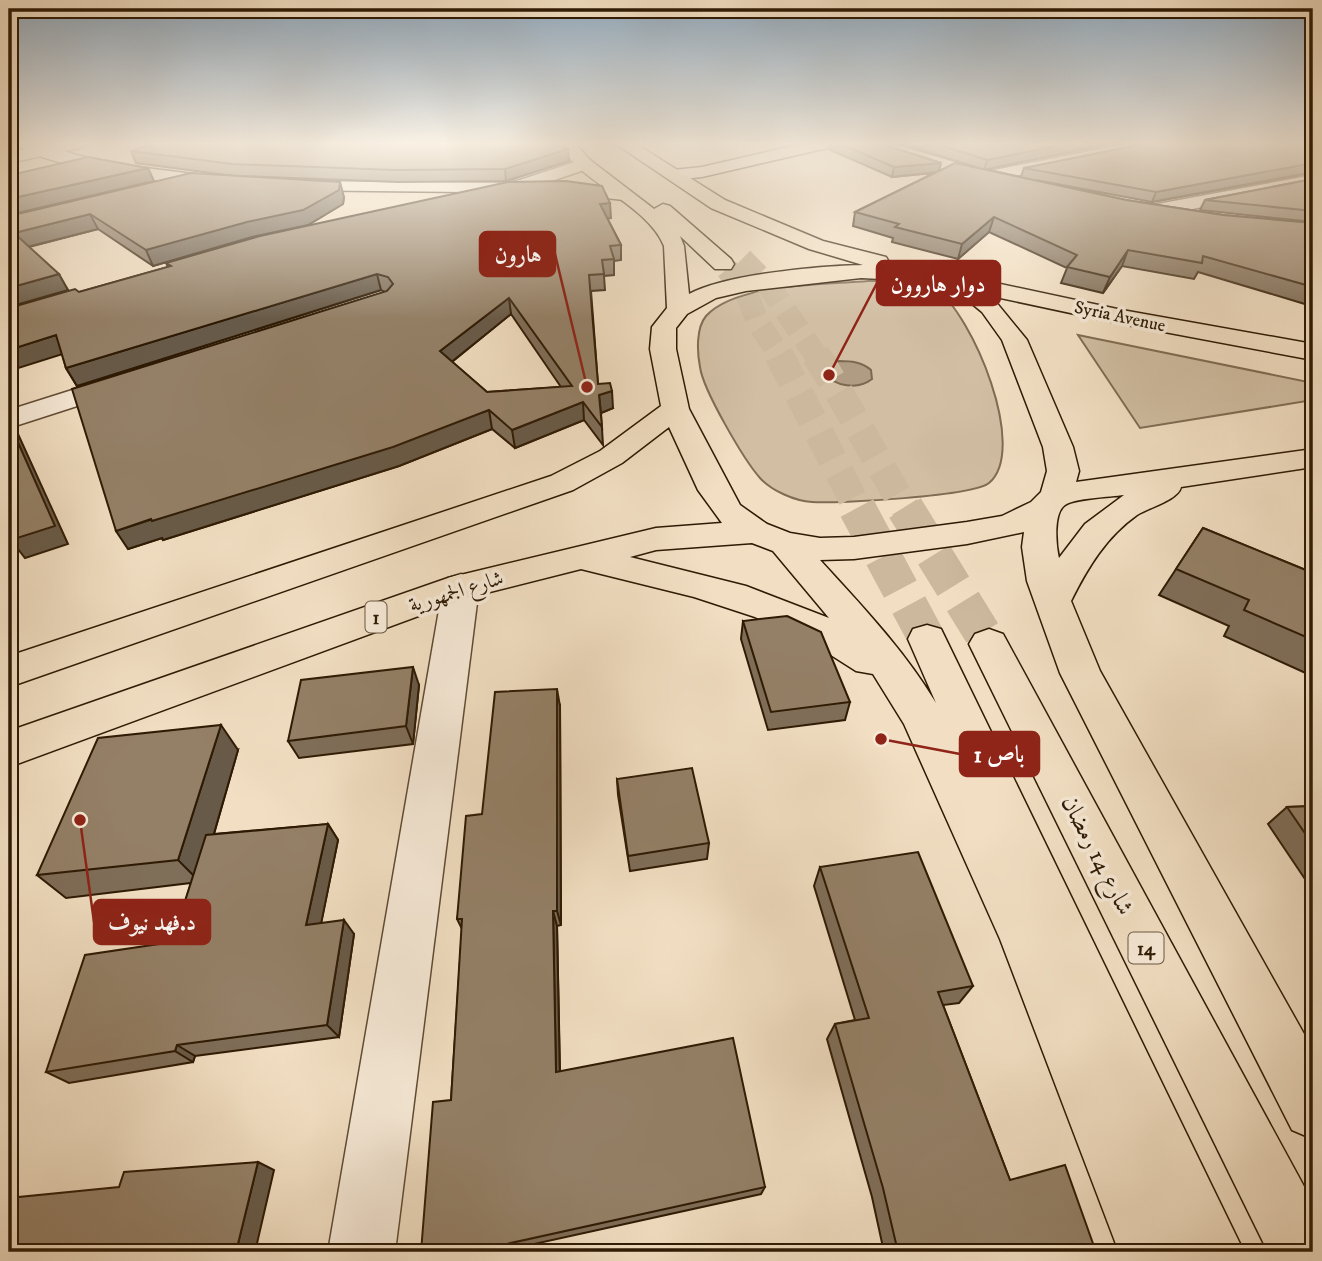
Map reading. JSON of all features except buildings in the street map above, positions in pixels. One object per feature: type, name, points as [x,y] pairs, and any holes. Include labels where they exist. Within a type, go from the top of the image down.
[{"type":"main road","points":[[631,201],[670,236],[674,246],[679,309]]},
{"type":"main road","points":[[656,201],[723,264]]},
{"type":"main road","points":[[677,201],[742,259]]},
{"type":"main road","points":[[713,201],[816,245],[928,275],[972,293],[989,307],[1014,340],[1058,447],[1063,471],[1049,502],[1039,547],[1045,581],[1080,673],[1298,1048],[1313,1109]]},
{"type":"main road","points":[[928,275],[861,271],[746,285],[708,293],[679,309],[664,327],[663,349],[675,409],[714,490],[728,512],[770,537],[914,660],[1210,1252]]},
{"type":"main road","name":"Syria Avenue","points":[[928,275],[1122,317],[1313,352]]},
{"type":"main road","points":[[9,672],[562,483],[611,457],[675,409]]},
{"type":"main road","points":[[770,537],[820,549],[854,548],[929,538],[1010,525],[1049,502],[1197,473],[1313,458]]},
{"type":"main road","points":[[1053,601],[1069,567],[1102,526],[1145,495],[1197,473]]},
{"type":"main road","name":"شارع الجمهورية","points":[[9,749],[461,587],[656,539],[770,537]]},
{"type":"main road","points":[[577,557],[725,591],[770,606],[814,626],[858,651],[914,660]]},
{"type":"main road","name":"شارع 14 رمضان","points":[[989,644],[1303,1252]]},
{"type":"main road","points":[[914,660],[924,721],[961,805],[1022,929],[1152,1252]]},
{"type":"street","points":[[424,208],[454,201]]},
{"type":"street","points":[[1152,211],[1205,201]]},
{"type":"street","points":[[1129,207],[1207,219]]},
{"type":"street","points":[[9,419],[155,372]]},
{"type":"street","points":[[361,1252],[461,587]]},
{"type":"shaded area","points":[[903,280],[929,285],[950,303],[965,325],[991,383],[999,413],[1003,442],[1000,466],[989,483],[959,492],[904,498],[848,502],[798,500],[765,483],[735,441],[708,392],[700,367],[699,333],[706,316],[720,305],[759,291]]},
{"type":"shaded area","points":[[1078,335],[1313,383],[1313,400],[1140,428]]},
{"type":"shaded area","points":[[839,361],[864,365],[871,370],[872,379],[853,386],[834,381],[824,372],[825,368]]},
{"type":"tunnel","points":[[742,259],[769,286],[817,357]]},
{"type":"tunnel","points":[[727,269],[746,292],[758,323],[781,357]]},
{"type":"tunnel","points":[[779,355],[858,509]]},
{"type":"tunnel","points":[[816,355],[906,509]]},
{"type":"tunnel","points":[[857,508],[927,639]]},
{"type":"tunnel","points":[[905,508],[989,644]]},
{"type":"place","name":"دوار هاروون","points":[[829,375]]},
{"type":"place","name":"هارون","points":[[587,387]]},
{"type":"place","name":"باص 1","points":[[881,739]]},
{"type":"place","name":"د.فهد نيوف","points":[[80,820]]}]
